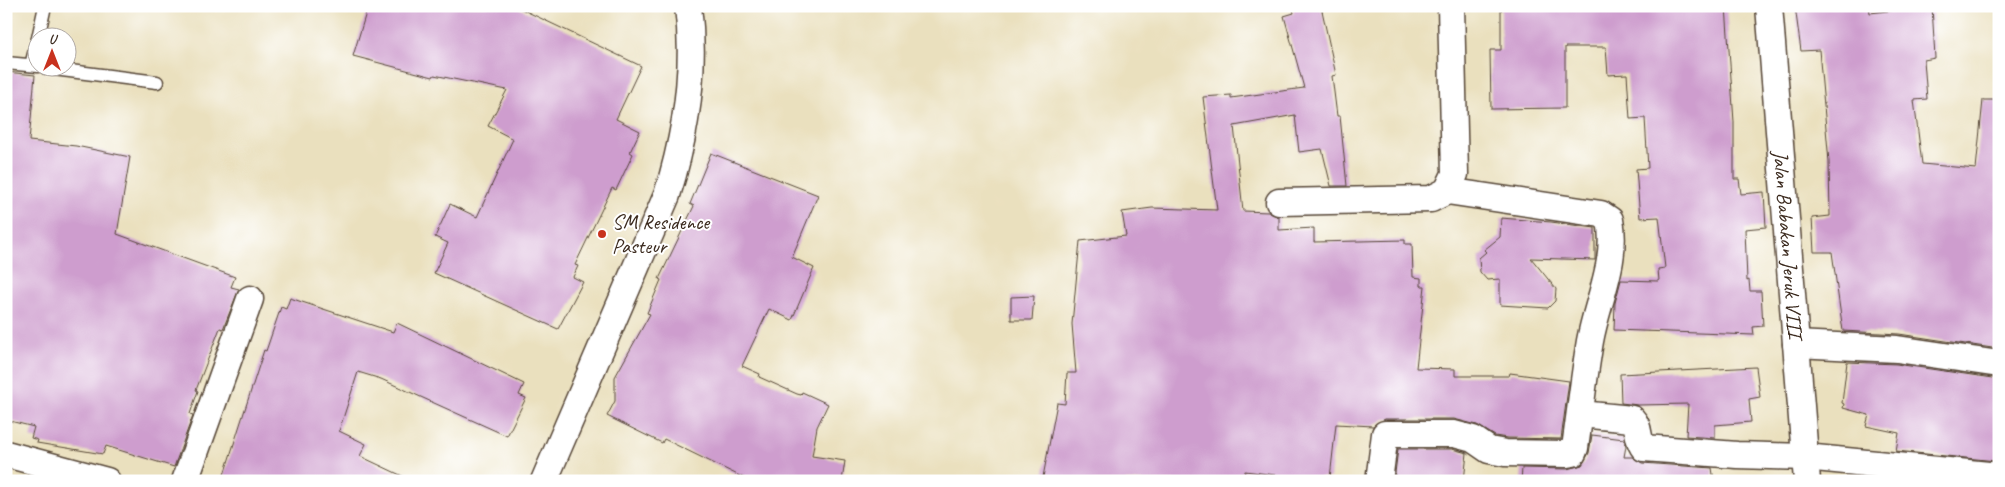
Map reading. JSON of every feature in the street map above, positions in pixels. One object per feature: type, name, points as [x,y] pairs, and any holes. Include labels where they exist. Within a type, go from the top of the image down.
[{"type":"street","points":[[544,481],[667,194],[683,132],[690,88],[692,31],[688,6]]},
{"type":"street","points":[[1279,202],[1431,199],[1446,191],[1455,174],[1451,6]]},
{"type":"street","name":"Jalan Babakan Jeruk VIII","points":[[1769,6],[1806,469]]},
{"type":"street","points":[[1379,481],[1380,424],[1473,438],[1488,450],[1505,454],[1567,454],[1573,452],[1575,448],[1590,339],[1605,284],[1612,231],[1610,220],[1601,214],[1446,191]]},
{"type":"street","points":[[184,481],[250,299]]},
{"type":"street","points":[[1796,344],[1897,349],[1999,364]]},
{"type":"street","points":[[1580,414],[1632,419],[1638,426],[1639,442],[1644,448],[1737,455],[1806,469],[1999,476]]},
{"type":"street","points":[[6,454],[107,481]]},
{"type":"lane","points":[[40,28],[45,6]]},
{"type":"lane","points":[[6,63],[28,65]]},
{"type":"lane","points":[[78,72],[157,82]]},
{"type":"building","points":[[368,6],[515,6],[641,66],[616,119],[640,131],[630,152],[633,154],[616,190],[612,188],[575,265],[578,266],[573,277],[583,282],[558,329],[434,273],[448,243],[435,237],[450,204],[477,217],[513,139],[488,126],[507,90],[434,75],[433,77],[353,56]]},
{"type":"building","points":[[1292,6],[1321,6],[1336,75],[1332,76],[1337,116],[1340,116],[1347,186],[1331,186],[1322,149],[1299,152],[1295,115],[1234,126],[1243,211],[1268,212],[1279,217],[1279,230],[1314,228],[1314,242],[1405,240],[1405,244],[1412,244],[1413,277],[1421,278],[1421,286],[1425,286],[1416,368],[1455,369],[1455,376],[1509,376],[1510,373],[1569,381],[1561,439],[1495,436],[1477,425],[1454,419],[1385,419],[1373,426],[1336,424],[1330,478],[1321,477],[1320,481],[1245,471],[1243,481],[1046,481],[1046,478],[1043,477],[1057,403],[1065,404],[1067,373],[1076,373],[1072,324],[1080,241],[1126,236],[1122,212],[1152,208],[1217,210],[1203,97],[1231,95],[1231,98],[1304,88],[1284,16],[1294,13]]},
{"type":"building","points":[[1501,6],[1726,6],[1734,122],[1734,179],[1739,179],[1741,194],[1764,192],[1766,227],[1745,229],[1747,281],[1749,280],[1750,291],[1761,291],[1763,326],[1753,327],[1754,335],[1614,330],[1615,303],[1621,280],[1659,281],[1658,269],[1665,268],[1659,217],[1640,218],[1636,169],[1648,168],[1645,118],[1630,119],[1627,74],[1608,75],[1606,47],[1565,47],[1565,108],[1491,109],[1490,50],[1501,50]]},
{"type":"building","points":[[1795,6],[1869,6],[1870,13],[1932,6],[1935,58],[1924,60],[1927,99],[1914,100],[1922,164],[1976,169],[1983,100],[1999,100],[1999,349],[1899,334],[1843,331],[1832,252],[1814,252],[1812,218],[1830,216],[1829,162],[1819,50],[1801,51]]},
{"type":"building","points":[[6,72],[28,74],[28,78],[35,78],[29,141],[76,146],[130,157],[117,234],[235,277],[231,287],[239,289],[223,329],[220,328],[196,390],[198,391],[190,414],[193,415],[174,467],[106,446],[103,454],[37,443],[38,440],[31,438],[34,427],[6,420]]},
{"type":"building","points":[[711,153],[818,195],[792,257],[814,268],[792,320],[769,309],[742,366],[760,374],[759,377],[797,394],[801,395],[802,392],[828,404],[817,427],[812,456],[845,461],[842,481],[750,481],[664,439],[662,443],[607,416],[615,401],[615,377],[650,314],[647,313],[661,280],[659,279],[694,206],[690,204]]},
{"type":"building","points":[[1501,218],[1595,228],[1595,260],[1531,258],[1556,289],[1555,301],[1548,308],[1500,305],[1500,279],[1487,280],[1480,272],[1479,258],[1486,252],[1484,250],[1500,237]]},
{"type":"building","points":[[1034,296],[1032,320],[1011,320],[1011,297]]},
{"type":"building","points":[[290,298],[393,332],[397,323],[524,384],[519,395],[526,398],[507,436],[381,379],[358,372],[339,431],[366,444],[360,456],[413,481],[222,481],[264,350],[266,351],[281,307],[286,309]]},
{"type":"building","points":[[1847,362],[1896,364],[1999,379],[1999,446],[1996,461],[1896,451],[1899,433],[1866,426],[1869,415],[1843,408]]},
{"type":"building","points":[[1756,367],[1760,397],[1749,399],[1751,422],[1715,425],[1715,438],[1686,436],[1688,404],[1638,405],[1621,403],[1620,374]]},
{"type":"building","points":[[1592,435],[1624,439],[1626,446],[1624,457],[1632,457],[1642,463],[1712,468],[1714,481],[1521,481],[1522,468],[1567,469],[1582,465],[1589,453]]},
{"type":"building","points":[[1398,449],[1452,449],[1467,453],[1464,481],[1394,481]]},
{"type":"place","name":"SM Residence Pasteur","points":[[602,234]]}]
